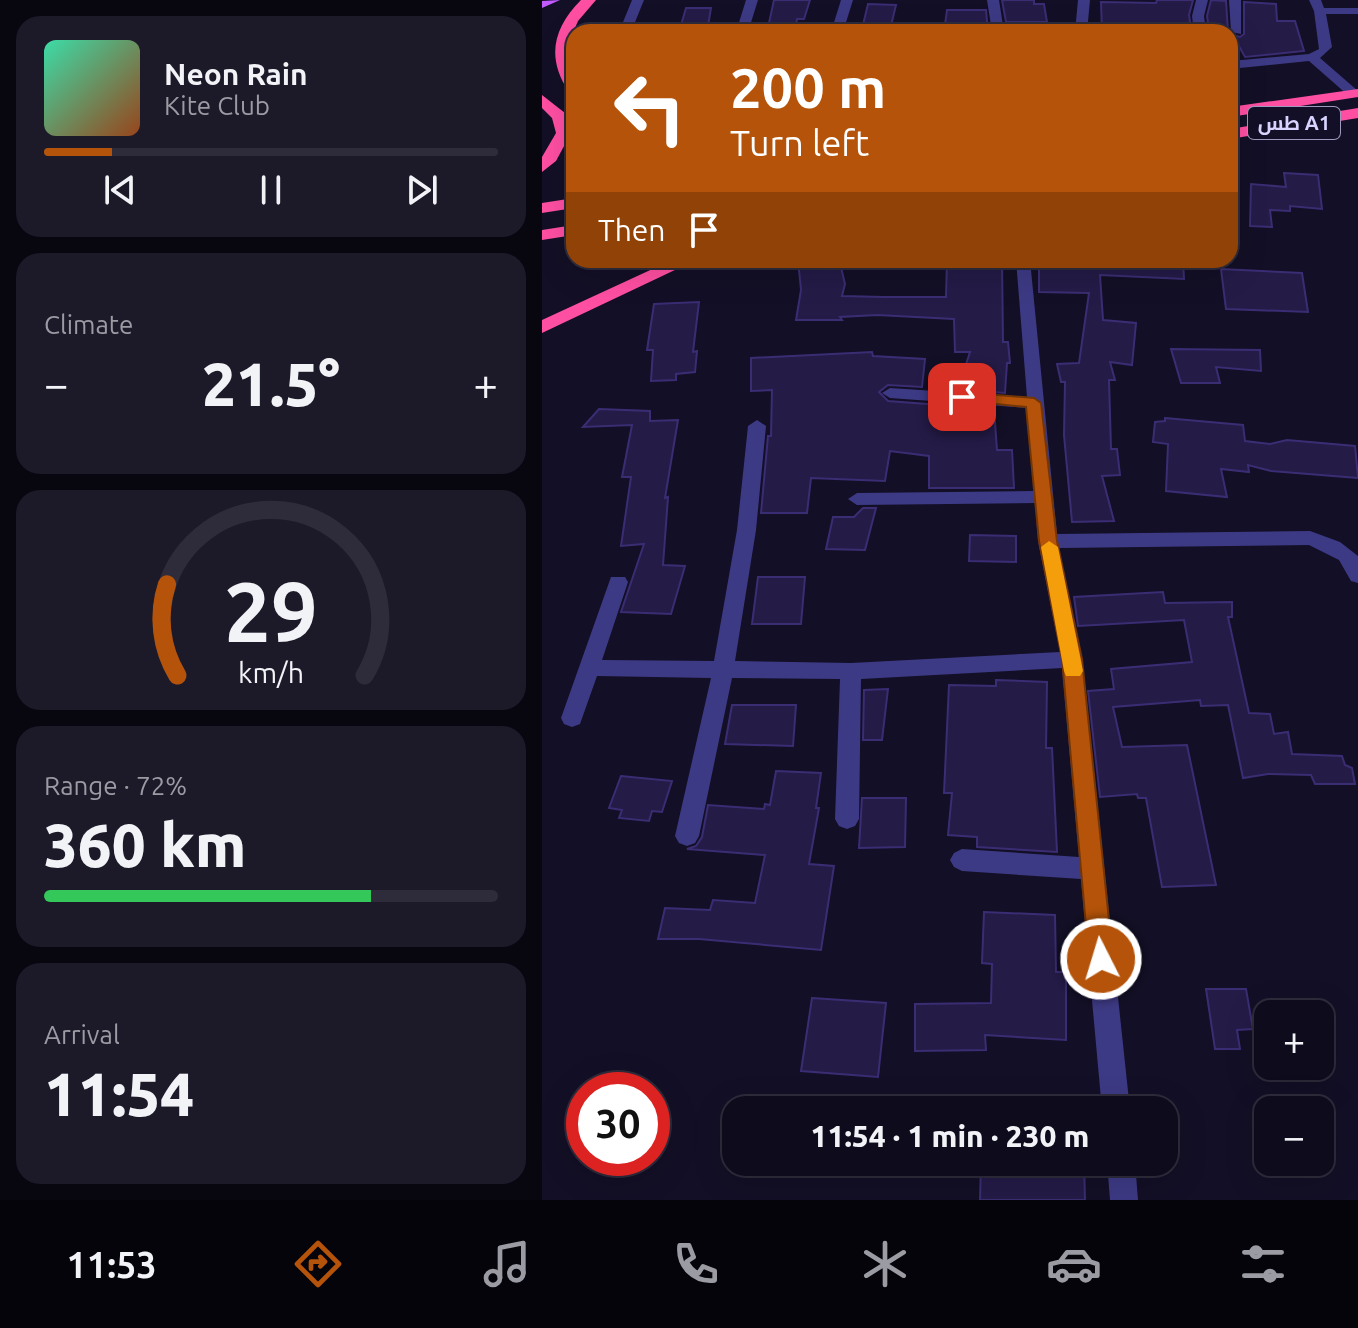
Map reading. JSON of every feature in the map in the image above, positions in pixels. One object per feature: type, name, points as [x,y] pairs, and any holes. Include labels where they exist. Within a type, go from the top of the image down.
[{"type":"highway","points":[[568,24],[589,0]]},
{"type":"highway","points":[[566,28],[561,39],[559,60],[566,79]]},
{"type":"highway","name":"طس A1","points":[[1238,111],[1356,93]]},
{"type":"highway","points":[[542,100],[557,111],[564,127],[562,145],[542,167]]},
{"type":"highway","name":"طس A1","points":[[1238,133],[1358,113]]},
{"type":"highway","points":[[542,208],[566,204]]},
{"type":"highway","points":[[542,235],[566,231]]},
{"type":"highway","points":[[542,327],[670,268]]},
{"type":"main road","points":[[542,5],[554,0]]},
{"type":"street","points":[[628,24],[638,0]]},
{"type":"street","points":[[744,24],[752,0]]},
{"type":"street","points":[[840,24],[847,0]]},
{"type":"street","points":[[993,0],[997,24]]},
{"type":"street","points":[[1082,24],[1084,0]]},
{"type":"street","points":[[1199,24],[1202,0]]},
{"type":"street","points":[[1235,0],[1236,24]]},
{"type":"street","points":[[1238,64],[1312,57],[1326,47],[1318,5],[1358,11]]},
{"type":"street","points":[[1312,57],[1356,93]]},
{"type":"street","points":[[1024,268],[1043,497],[1048,541],[1072,659],[1115,1096]]},
{"type":"street","points":[[890,393],[1034,403]]},
{"type":"street","points":[[687,836],[725,670],[753,478],[757,426]]},
{"type":"street","points":[[857,499],[1043,497]]},
{"type":"street","points":[[1048,541],[1310,538],[1337,548],[1355,565],[1358,576]]},
{"type":"street","points":[[572,718],[618,582]]},
{"type":"street","points":[[590,668],[851,671],[1072,659]]},
{"type":"street","points":[[847,819],[851,671]]},
{"type":"street","points":[[962,860],[1092,869]]},
{"type":"street","points":[[1122,1176],[1124,1200]]},
{"type":"building","points":[[774,0],[810,0],[804,19],[797,19],[796,24],[769,24]]},
{"type":"building","points":[[1002,0],[1034,0],[1034,4],[1044,4],[1047,22],[1006,22]]},
{"type":"building","points":[[1157,0],[1193,0],[1190,24],[1102,24],[1101,2],[1156,3]]},
{"type":"building","points":[[1211,0],[1226,1],[1228,24],[1208,24]]},
{"type":"building","points":[[1244,2],[1276,4],[1277,21],[1295,21],[1304,51],[1245,57],[1238,44],[1238,36],[1244,34]]},
{"type":"building","points":[[868,4],[896,5],[891,24],[863,24]]},
{"type":"building","points":[[686,8],[711,8],[708,24],[681,24]]},
{"type":"building","points":[[947,10],[986,10],[987,24],[945,24]]},
{"type":"building","points":[[1284,173],[1318,175],[1322,209],[1290,206],[1290,211],[1270,210],[1272,227],[1250,226],[1251,184],[1286,187]]},
{"type":"building","points":[[799,268],[841,268],[845,284],[842,296],[946,297],[947,268],[1002,268],[1003,342],[1008,342],[1010,363],[1007,363],[1005,393],[958,389],[970,352],[955,352],[954,319],[877,315],[840,317],[842,320],[796,320],[801,290]]},
{"type":"building","points":[[1039,268],[1183,268],[1184,279],[1100,275],[1103,320],[1136,323],[1132,365],[1110,362],[1115,380],[1109,380],[1111,449],[1117,449],[1120,475],[1102,476],[1114,521],[1072,522],[1064,435],[1065,382],[1061,382],[1057,364],[1079,363],[1089,293],[1039,292]]},
{"type":"building","points":[[1221,269],[1302,273],[1308,312],[1226,309]]},
{"type":"building","points":[[699,302],[693,352],[697,351],[695,372],[676,374],[676,380],[651,381],[653,350],[647,350],[654,304]]},
{"type":"building","points":[[1171,349],[1260,350],[1261,371],[1216,367],[1220,383],[1181,383]]},
{"type":"building","points":[[872,352],[873,356],[925,359],[922,387],[888,385],[879,392],[888,401],[994,409],[997,450],[1012,450],[1014,488],[929,488],[929,456],[890,451],[885,481],[811,478],[807,513],[761,513],[768,436],[771,436],[772,390],[751,391],[751,358]]},
{"type":"building","points":[[599,409],[650,411],[650,421],[678,420],[665,498],[668,497],[663,565],[685,566],[671,614],[621,612],[644,544],[621,546],[631,477],[622,477],[632,425],[583,427]]},
{"type":"building","points":[[1165,418],[1243,425],[1245,441],[1270,444],[1287,440],[1355,446],[1358,478],[1271,471],[1248,465],[1249,472],[1221,469],[1227,497],[1166,491],[1168,444],[1153,442],[1155,422],[1165,421]]},
{"type":"building","points":[[863,508],[876,508],[865,550],[826,549],[833,517],[854,517]]},
{"type":"building","points":[[970,535],[1016,536],[1016,562],[969,561]]},
{"type":"building","points":[[758,577],[805,577],[801,624],[752,624]]},
{"type":"building","points":[[1163,592],[1165,603],[1232,602],[1232,617],[1228,617],[1249,713],[1270,714],[1274,734],[1288,732],[1292,754],[1342,756],[1345,765],[1352,768],[1355,784],[1315,784],[1311,775],[1268,774],[1243,778],[1228,705],[1201,706],[1200,700],[1113,707],[1122,747],[1187,745],[1216,885],[1162,887],[1146,798],[1138,798],[1137,794],[1100,797],[1088,691],[1114,689],[1111,669],[1192,662],[1184,620],[1078,626],[1074,597]]},
{"type":"building","points":[[996,680],[1047,682],[1046,748],[1052,748],[1057,852],[977,847],[977,837],[948,835],[952,793],[944,793],[949,685],[996,686]]},
{"type":"building","points":[[888,689],[882,740],[863,740],[864,690]]},
{"type":"building","points":[[732,705],[796,705],[793,746],[725,744]]},
{"type":"building","points":[[776,771],[821,773],[816,808],[819,808],[809,864],[834,866],[821,950],[699,939],[658,939],[665,908],[710,910],[713,900],[755,903],[765,855],[687,849],[696,846],[702,837],[708,805],[764,809],[765,804],[770,805]]},
{"type":"building","points":[[621,776],[672,781],[662,812],[652,811],[649,821],[619,818],[622,810],[609,808]]},
{"type":"building","points":[[862,798],[906,798],[905,847],[859,848]]},
{"type":"building","points":[[984,912],[1055,915],[1056,972],[1066,972],[1066,1040],[985,1035],[986,1050],[915,1051],[915,1004],[991,1003],[992,964],[982,963]]},
{"type":"building","points":[[1206,989],[1246,989],[1253,1029],[1237,1030],[1240,1049],[1215,1049]]},
{"type":"building","points":[[812,998],[886,1003],[878,1077],[801,1071]]},
{"type":"building","points":[[981,1176],[1084,1176],[1085,1200],[980,1200]]},
{"type":"slow traffic","points":[[1049,547],[1073,671]]},
{"type":"route","points":[[962,397],[1034,403],[1048,541],[1072,659],[1101,959]]}]
